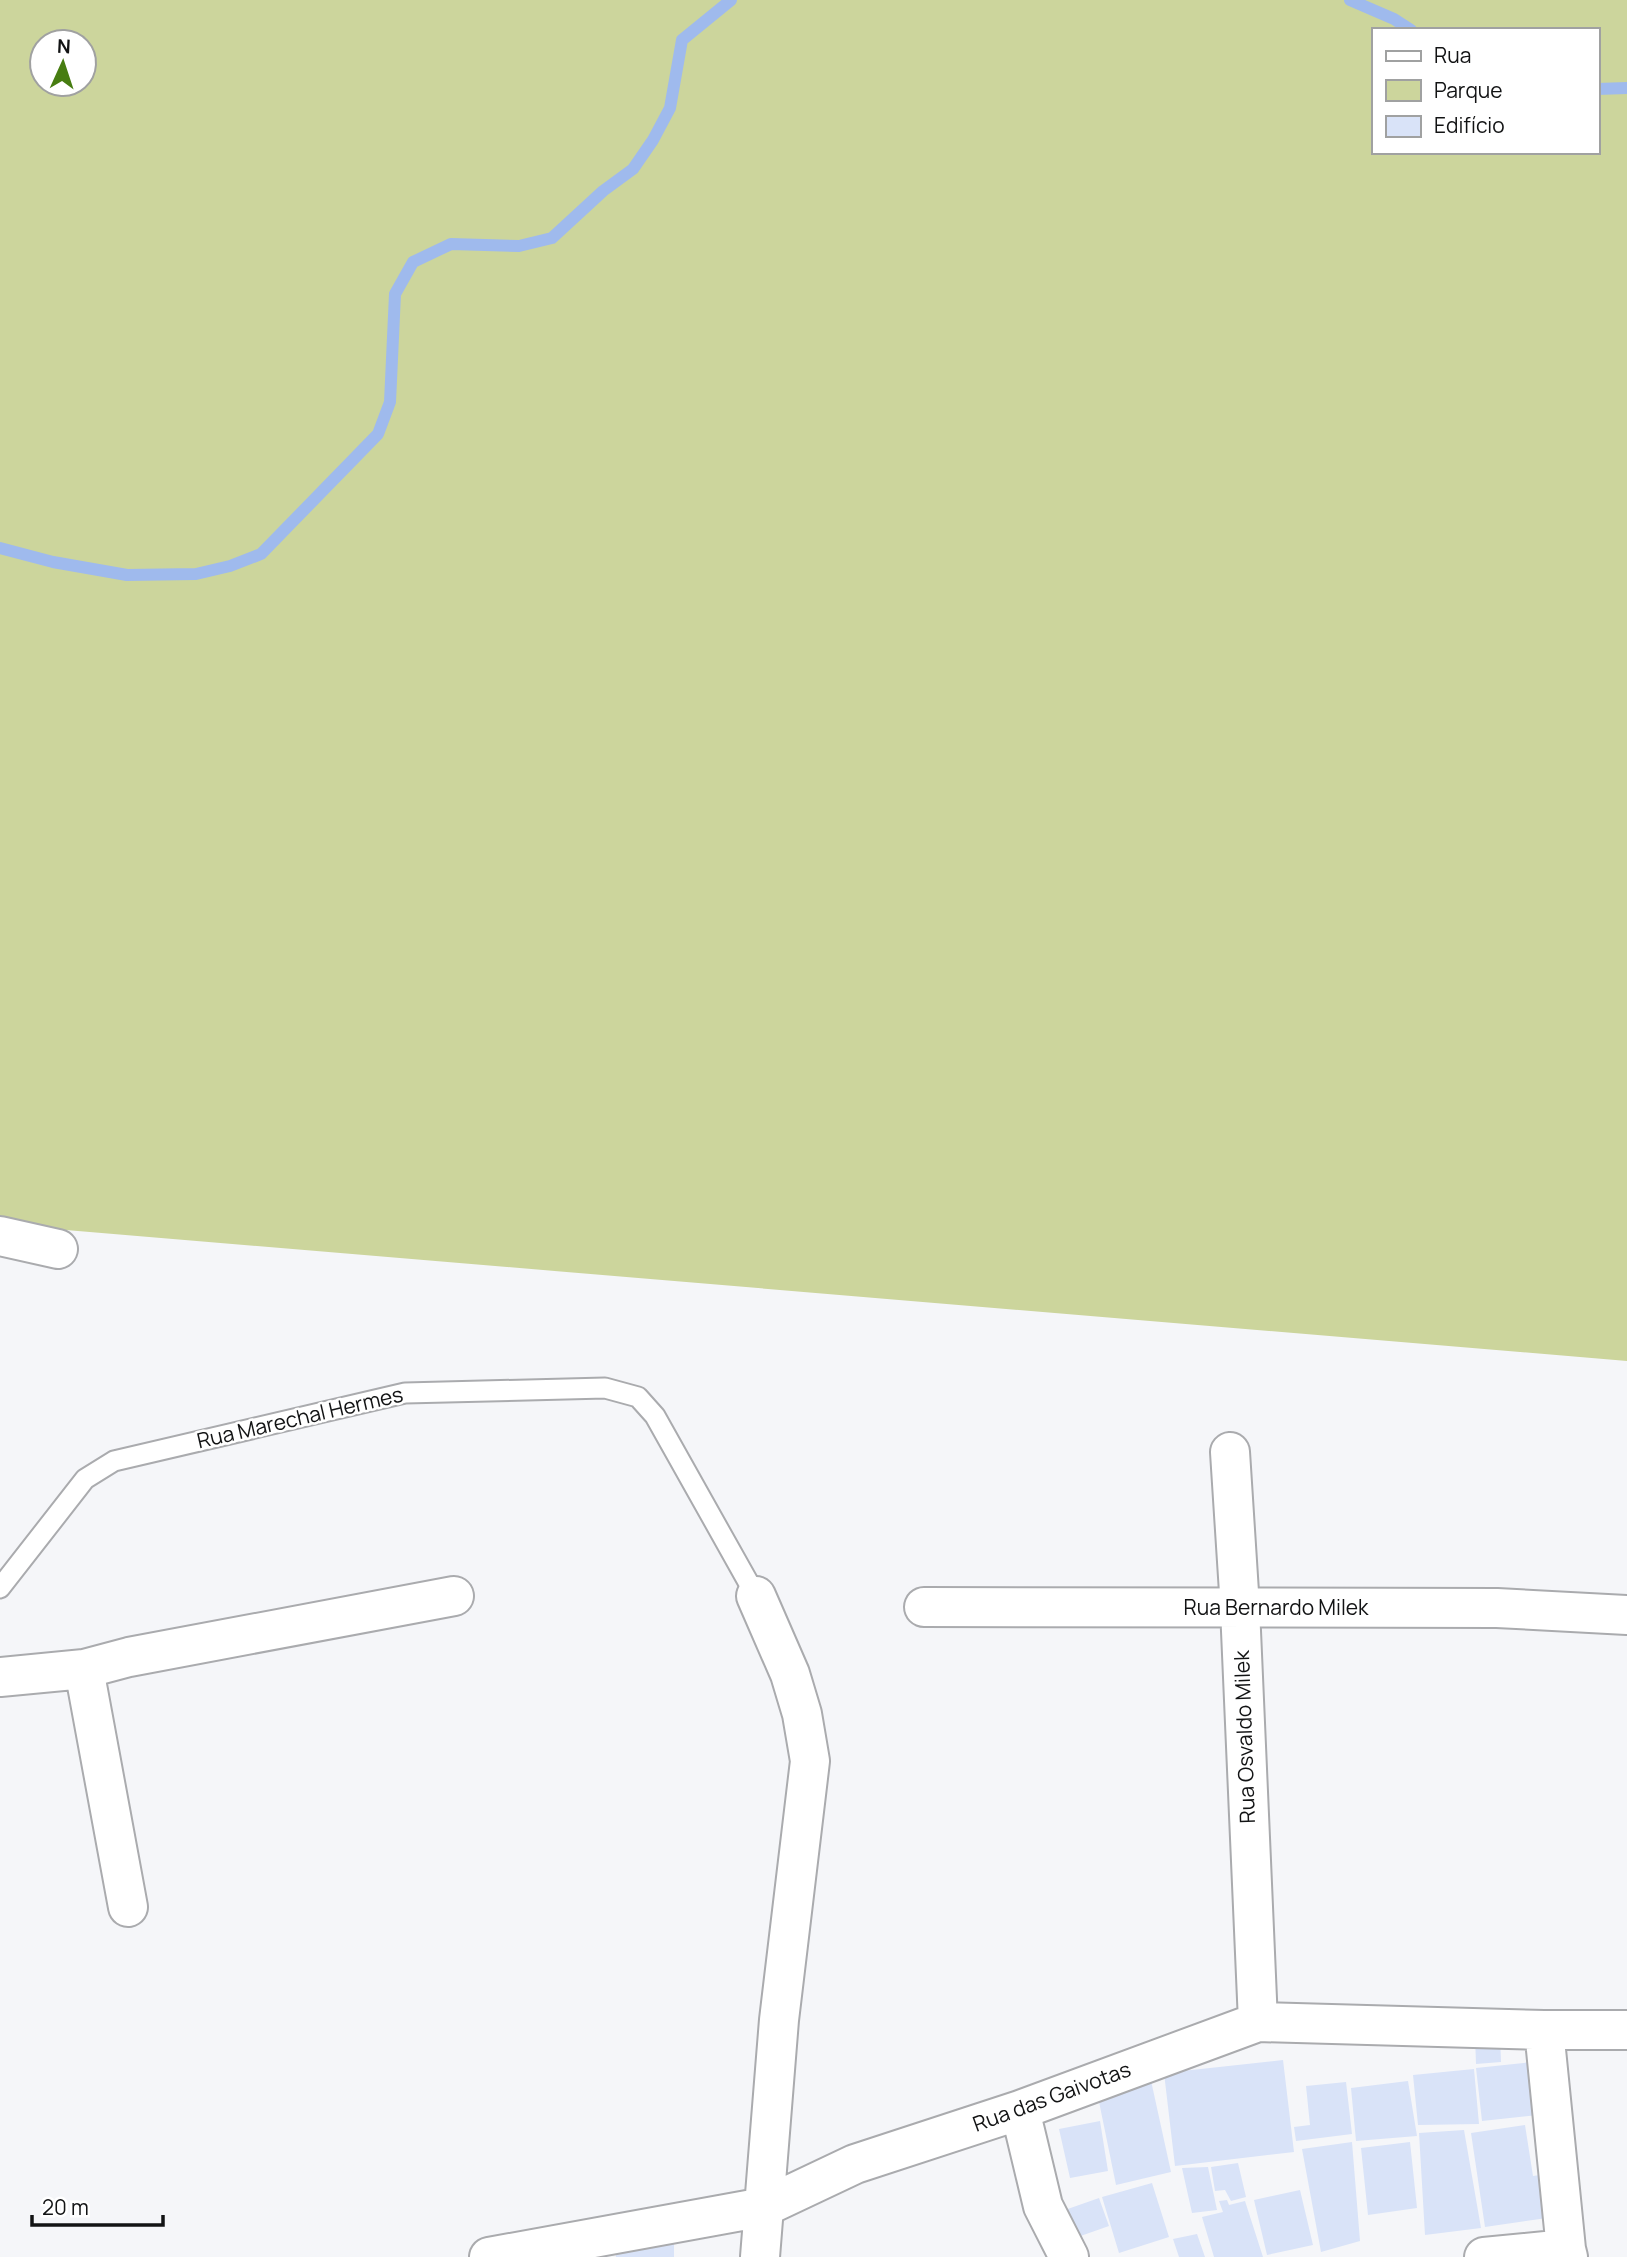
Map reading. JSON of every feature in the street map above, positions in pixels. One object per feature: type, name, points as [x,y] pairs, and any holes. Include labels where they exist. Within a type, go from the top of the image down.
[{"type":"street","points":[[0,1236],[58,1249]]},
{"type":"street","name":"Rua Osvaldo Milek","points":[[1230,1452],[1240,1608],[1258,2022]]},
{"type":"street","points":[[0,1677],[84,1669],[129,1657],[454,1596]]},
{"type":"street","points":[[756,1596],[790,1674],[802,1714],[810,1761],[779,2020],[760,2257]]},
{"type":"street","name":"Rua Bernardo Milek","points":[[924,1607],[1497,1608],[1627,1615]]},
{"type":"street","points":[[84,1669],[128,1907]]},
{"type":"street","name":"Rua das Gaivotas","points":[[489,2257],[764,2207],[855,2164],[1020,2110],[1258,2022],[1544,2031],[1627,2030]]},
{"type":"street","points":[[1484,2257],[1567,2253],[1544,2031]]},
{"type":"street","points":[[1020,2110],[1043,2206],[1069,2257]]},
{"type":"lane","name":"Rua Marechal Hermes","points":[[0,1588],[85,1479],[114,1461],[405,1393],[605,1388],[638,1396],[655,1416],[756,1596]]},
{"type":"green space","points":[[0,0],[1627,0],[1627,1361],[66,1230],[0,1229]]},
{"type":"building","points":[[1500,2035],[1501,2062],[1476,2064],[1475,2036]]},
{"type":"building","points":[[1283,2060],[1294,2152],[1175,2166],[1164,2073]]},
{"type":"building","points":[[1532,2062],[1538,2115],[1482,2121],[1476,2068]]},
{"type":"building","points":[[1474,2069],[1479,2124],[1418,2125],[1413,2075]]},
{"type":"building","points":[[1150,2076],[1171,2172],[1116,2185],[1096,2087]]},
{"type":"building","points":[[1408,2081],[1417,2136],[1356,2141],[1351,2088]]},
{"type":"building","points":[[1346,2082],[1352,2134],[1296,2141],[1294,2127],[1310,2125],[1306,2086]]},
{"type":"building","points":[[1100,2121],[1108,2171],[1070,2178],[1059,2129]]},
{"type":"building","points":[[1525,2125],[1533,2176],[1547,2174],[1554,2217],[1485,2227],[1471,2133]]},
{"type":"building","points":[[1464,2130],[1481,2228],[1425,2235],[1419,2133]]},
{"type":"building","points":[[1352,2142],[1360,2241],[1321,2252],[1302,2149]]},
{"type":"building","points":[[1410,2142],[1417,2208],[1368,2215],[1361,2148]]},
{"type":"building","points":[[1238,2163],[1246,2197],[1231,2201],[1225,2190],[1215,2191],[1211,2167]]},
{"type":"building","points":[[1208,2167],[1217,2210],[1192,2213],[1182,2168]]},
{"type":"building","points":[[1152,2183],[1169,2237],[1119,2253],[1102,2197]]},
{"type":"building","points":[[1300,2190],[1313,2245],[1267,2255],[1254,2200]]},
{"type":"building","points":[[1099,2198],[1109,2226],[1072,2239],[1062,2211]]},
{"type":"building","points":[[1227,2200],[1229,2205],[1245,2201],[1263,2257],[1214,2257],[1202,2217],[1223,2212],[1219,2201]]},
{"type":"building","points":[[1197,2234],[1205,2257],[1179,2257],[1173,2239]]},
{"type":"building","points":[[674,2244],[674,2257],[616,2257],[615,2252],[633,2246]]},
{"type":"waterway","points":[[0,548],[53,562],[127,575],[196,574],[230,566],[261,554],[378,434],[390,402],[395,294],[413,262],[451,244],[519,246],[552,238],[603,191],[633,169],[670,108],[682,40],[731,0]]},
{"type":"waterway","points":[[1350,0],[1408,28]]},
{"type":"waterway","points":[[1599,89],[1627,88]]}]
